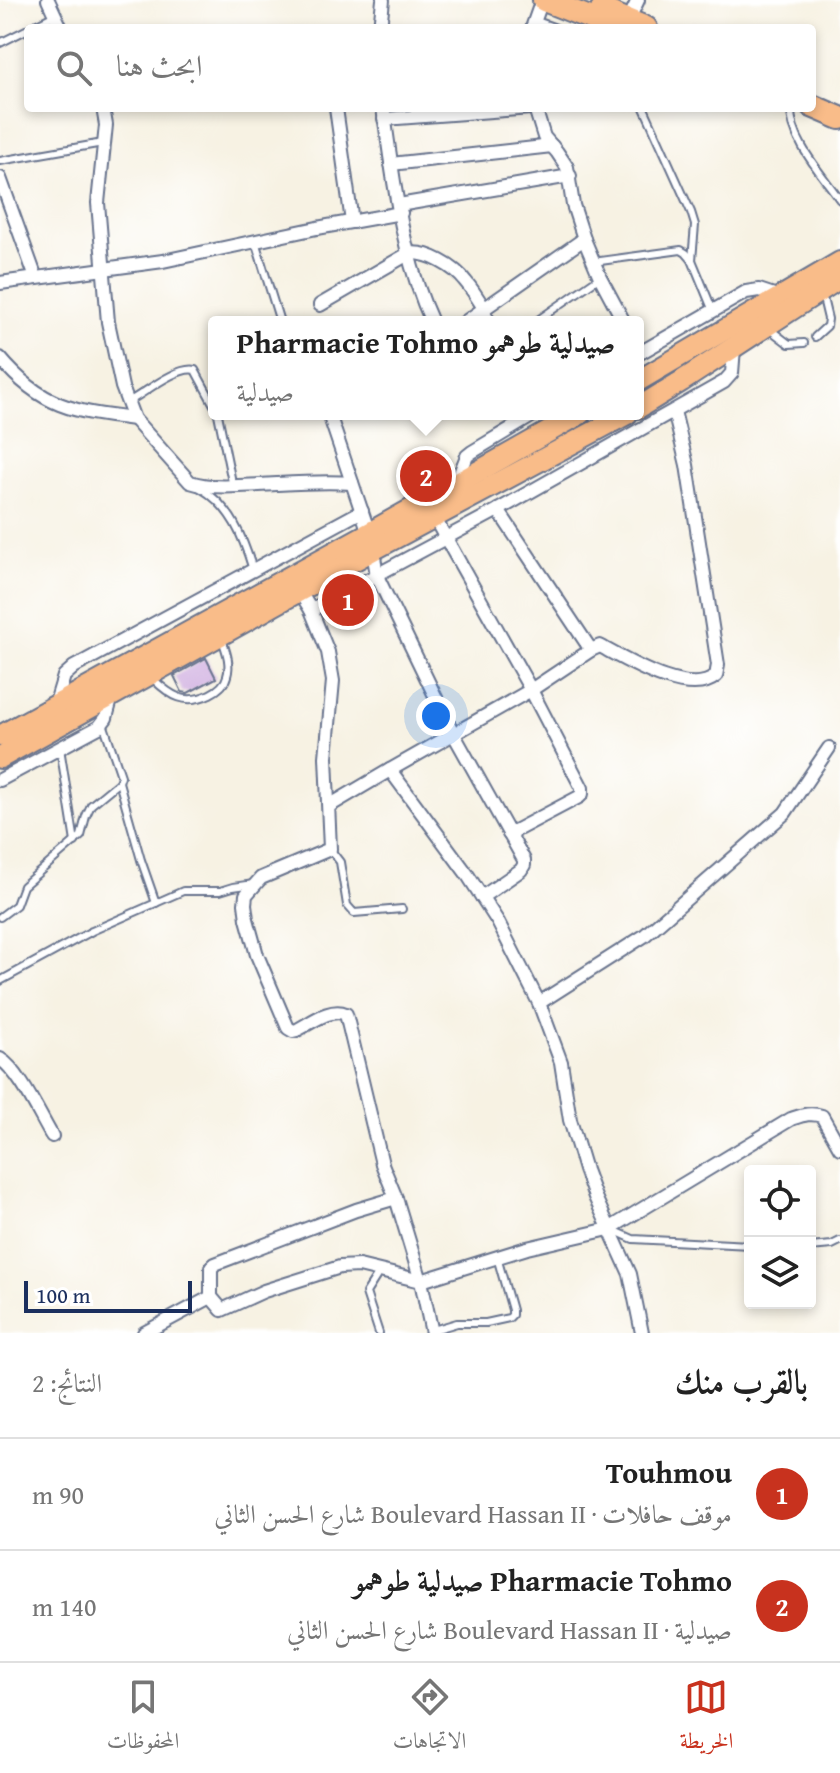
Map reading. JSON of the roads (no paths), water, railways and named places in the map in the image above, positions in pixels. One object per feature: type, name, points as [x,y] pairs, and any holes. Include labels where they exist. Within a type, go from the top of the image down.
[{"type":"highway","points":[[578,0],[625,24]]},
{"type":"highway","points":[[538,12],[616,24]]},
{"type":"highway","points":[[816,98],[840,108]]},
{"type":"highway","points":[[816,108],[840,118]]},
{"type":"main road","points":[[644,377],[840,262]]},
{"type":"main road","points":[[644,404],[840,278]]},
{"type":"main road","points":[[0,758],[112,696],[144,667],[371,542],[455,483],[569,420]]},
{"type":"main road","points":[[0,736],[55,706],[305,601],[371,542],[434,517],[616,420]]},
{"type":"street","points":[[48,0],[59,24]]},
{"type":"street","points":[[380,24],[383,0]]},
{"type":"street","points":[[630,24],[638,0]]},
{"type":"street","points":[[104,112],[106,125],[98,203],[108,322],[127,403],[134,419],[190,482],[233,487],[352,483]]},
{"type":"street","points":[[337,112],[352,222]]},
{"type":"street","points":[[430,316],[408,254],[384,114],[434,112]]},
{"type":"street","points":[[535,112],[544,137],[563,160],[570,176],[573,205],[584,239],[621,316]]},
{"type":"street","points":[[391,164],[552,146]]},
{"type":"street","points":[[0,283],[163,261],[352,222],[400,209],[570,176]]},
{"type":"street","points":[[0,178],[36,278]]},
{"type":"street","points":[[475,316],[584,239]]},
{"type":"street","points":[[320,305],[408,254],[422,254],[459,274],[485,310]]},
{"type":"street","points":[[644,348],[752,290],[780,297]]},
{"type":"street","points":[[430,1332],[421,1281],[396,1198],[382,1164],[346,1014],[340,1011],[297,1030],[288,1028],[257,955],[247,919],[246,895],[261,878],[330,849],[326,757],[333,681],[328,652],[305,601],[377,576],[674,411],[728,379],[734,366],[734,348]]},
{"type":"street","points":[[0,358],[24,384],[46,400],[84,413],[134,419]]},
{"type":"street","points":[[329,806],[531,690],[600,646],[648,672],[679,682],[705,683],[716,676],[718,665],[687,465],[674,411]]},
{"type":"street","points":[[333,420],[371,542],[377,576],[453,733],[524,860],[524,865],[516,874],[482,897]]},
{"type":"street","points":[[455,483],[467,456],[525,420]]},
{"type":"street","points":[[498,510],[591,650]]},
{"type":"street","points":[[55,706],[64,676],[74,667],[362,511]]},
{"type":"street","points":[[434,517],[582,788],[579,797],[509,834]]},
{"type":"street","points":[[0,780],[99,727],[112,696]]},
{"type":"street","points":[[539,1003],[644,936],[785,813],[829,748]]},
{"type":"street","points":[[390,770],[498,922],[539,1003],[561,1062],[570,1120],[585,1170],[630,1274],[642,1333]]},
{"type":"street","points":[[0,1059],[18,1078],[52,1136]]},
{"type":"street","points":[[396,1198],[356,1210],[215,1264],[211,1268],[211,1297],[222,1310],[264,1291],[340,1267],[359,1266],[421,1281],[527,1248],[609,1229],[791,1119],[807,1113],[822,1116],[840,1148]]},
{"type":"street","points":[[144,1333],[211,1297]]},
{"type":"lane","points":[[37,24],[55,15]]},
{"type":"lane","points":[[0,43],[24,31]]},
{"type":"lane","points":[[646,112],[691,212],[695,225],[692,260]]},
{"type":"lane","points":[[791,112],[796,135],[840,200]]},
{"type":"lane","points":[[0,161],[103,143]]},
{"type":"lane","points":[[255,241],[278,316]]},
{"type":"lane","points":[[593,262],[681,250],[692,260],[713,311]]},
{"type":"lane","points":[[544,316],[600,277]]},
{"type":"lane","points":[[815,337],[827,326],[828,319],[821,290]]},
{"type":"lane","points":[[485,310],[489,316]]},
{"type":"lane","points":[[765,326],[789,344],[804,343]]},
{"type":"lane","points":[[127,403],[185,368],[195,370],[208,394]]},
{"type":"lane","points":[[219,420],[233,487]]},
{"type":"lane","points":[[190,482],[225,508],[236,526],[253,570]]},
{"type":"lane","points":[[144,667],[163,689],[180,699],[197,699],[221,687],[227,675],[227,656],[221,635]]},
{"type":"lane","points":[[0,917],[16,905],[23,886],[81,836],[91,805],[119,782],[121,776],[103,723]]},
{"type":"lane","points":[[60,748],[75,842]]},
{"type":"lane","points":[[119,782],[156,903]]},
{"type":"lane","points":[[330,849],[340,862],[347,905],[351,911],[402,909]]},
{"type":"lane","points":[[0,981],[92,931],[183,891],[220,891],[255,884]]},
{"type":"lane","points":[[609,1229],[633,1239],[744,1245]]},
{"type":"lane","points":[[816,1246],[840,1241]]},
{"type":"lane","points":[[430,1332],[457,1323],[486,1323],[512,1315],[497,1257]]},
{"type":"lane","points":[[379,1333],[366,1293],[380,1271]]},
{"type":"place","name":"Pharmacie Tohmo صيدلية طوهمو","points":[[426,476]]},
{"type":"place","name":"Touhmou","points":[[348,600]]}]
